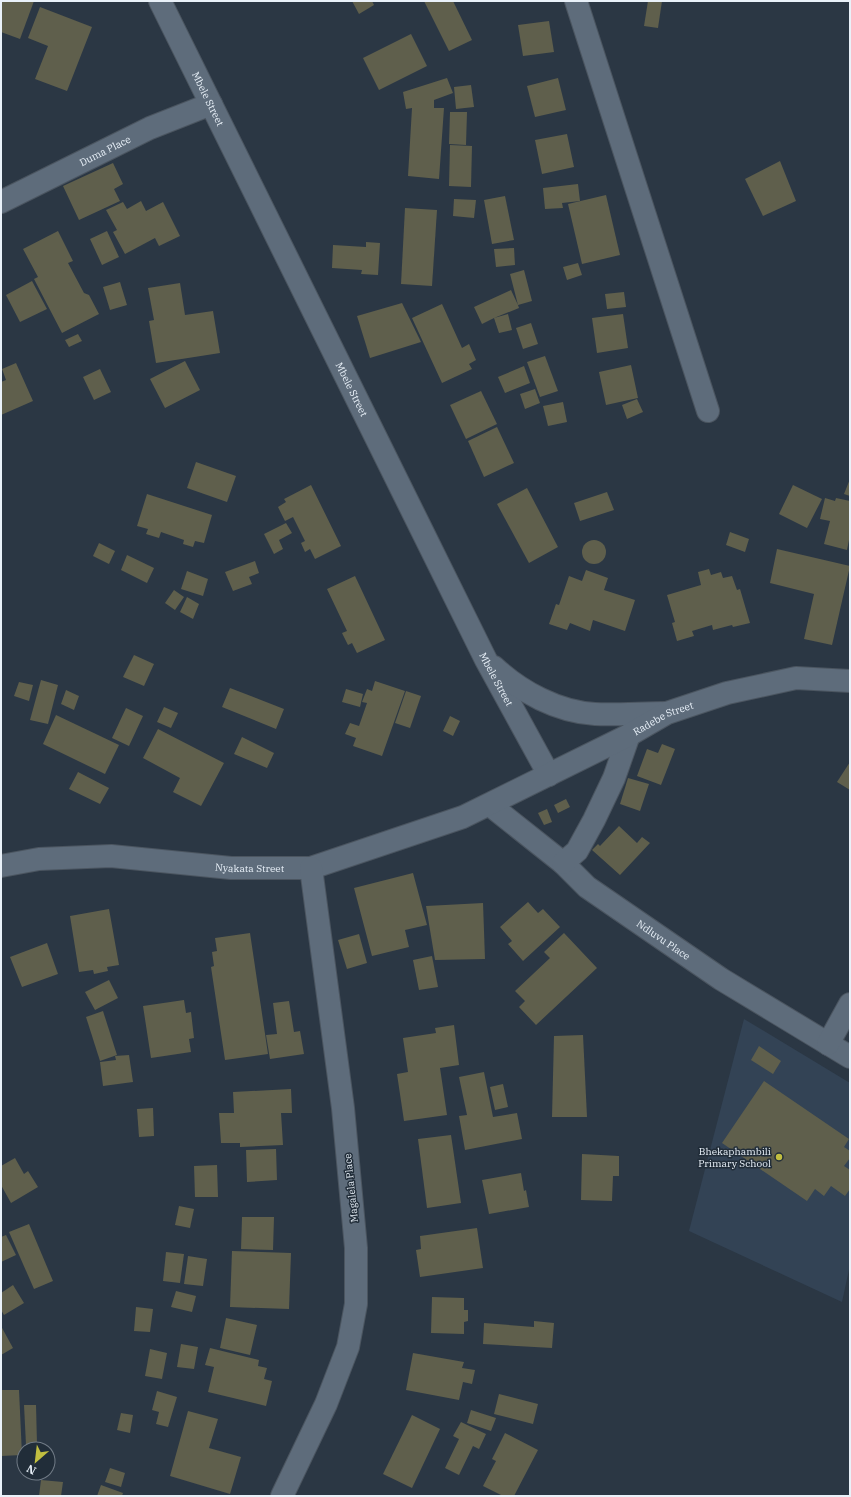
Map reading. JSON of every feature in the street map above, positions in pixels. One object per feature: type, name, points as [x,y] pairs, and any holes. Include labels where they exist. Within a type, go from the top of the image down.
[{"type":"street","name":"Mbele Street","points":[[160,1],[486,660],[549,775]]},
{"type":"street","points":[[576,1],[708,411]]},
{"type":"street","name":"Duma Place","points":[[1,202],[150,128],[211,104]]},
{"type":"street","points":[[486,660],[509,680],[546,702],[570,710],[594,714],[667,713]]},
{"type":"street","name":"Radebe Street","points":[[490,805],[630,735],[667,713],[727,693],[796,678],[850,681]]},
{"type":"street","points":[[563,864],[577,851],[594,820],[614,778],[630,735]]},
{"type":"street","name":"Ndluvu Place","points":[[490,805],[563,864],[587,887],[721,979],[850,1057]]},
{"type":"street","name":"Nyakata Street","points":[[1,866],[39,859],[111,856],[231,868],[311,868],[463,817],[490,805]]},
{"type":"street","name":"Magalela Place","points":[[282,1496],[326,1404],[348,1347],[356,1304],[356,1248],[343,1108],[311,868]]},
{"type":"street","points":[[828,1044],[850,1004]]},
{"type":"shaded area","name":"Bhekaphambili Primary School","points":[[744,1019],[850,1083],[850,1265],[842,1302],[689,1231]]},
{"type":"building","points":[[1,1],[34,1],[20,39],[1,32]]},
{"type":"building","points":[[352,1],[372,1],[374,5],[359,14]]},
{"type":"building","points":[[424,1],[453,1],[472,40],[449,51]]},
{"type":"building","points":[[648,1],[662,1],[658,28],[644,26]]},
{"type":"building","points":[[40,7],[92,27],[67,91],[35,79],[48,46],[28,38]]},
{"type":"building","points":[[549,21],[554,52],[523,56],[518,25]]},
{"type":"building","points":[[411,34],[427,66],[379,90],[363,58]]},
{"type":"building","points":[[447,78],[453,93],[434,100],[434,108],[444,108],[439,179],[408,176],[412,108],[406,109],[403,92]]},
{"type":"building","points":[[558,78],[566,110],[535,117],[527,86]]},
{"type":"building","points":[[471,85],[474,107],[456,109],[454,87]]},
{"type":"building","points":[[450,112],[467,112],[466,145],[449,144]]},
{"type":"building","points":[[567,134],[574,167],[542,174],[535,140]]},
{"type":"building","points":[[450,145],[472,146],[471,187],[449,186]]},
{"type":"building","points":[[780,161],[796,201],[763,216],[745,179]]},
{"type":"building","points":[[113,163],[123,184],[114,189],[120,201],[79,220],[63,186]]},
{"type":"building","points":[[578,184],[580,201],[562,203],[563,208],[545,209],[543,188]]},
{"type":"building","points":[[606,195],[620,255],[582,264],[568,204]]},
{"type":"building","points":[[505,196],[514,240],[492,244],[484,200]]},
{"type":"building","points":[[454,199],[476,200],[474,218],[453,216]]},
{"type":"building","points":[[141,201],[146,211],[163,202],[180,236],[159,246],[155,238],[125,254],[113,232],[117,230],[106,210],[123,202],[127,209]]},
{"type":"building","points":[[405,208],[437,210],[432,286],[401,284]]},
{"type":"building","points":[[58,231],[73,261],[68,263],[84,293],[89,295],[99,314],[62,333],[34,279],[38,277],[23,249]]},
{"type":"building","points":[[107,231],[119,257],[102,265],[90,239]]},
{"type":"building","points":[[366,242],[380,243],[378,275],[361,274],[362,270],[332,268],[333,245],[366,247]]},
{"type":"building","points":[[514,248],[515,265],[496,267],[494,249]]},
{"type":"building","points":[[578,263],[582,275],[567,280],[563,267]]},
{"type":"building","points":[[524,270],[532,301],[518,305],[510,274]]},
{"type":"building","points":[[32,281],[47,309],[20,322],[6,295]]},
{"type":"building","points":[[120,282],[127,305],[110,310],[103,287]]},
{"type":"building","points":[[180,283],[185,315],[213,311],[220,353],[156,363],[149,321],[154,320],[148,288]]},
{"type":"building","points":[[511,290],[519,308],[482,324],[474,307]]},
{"type":"building","points":[[624,292],[626,307],[607,309],[605,294]]},
{"type":"building","points":[[402,303],[421,342],[370,358],[357,316]]},
{"type":"building","points":[[442,304],[462,348],[469,344],[476,360],[469,364],[472,369],[442,383],[412,318]]},
{"type":"building","points":[[508,314],[512,330],[499,333],[494,318]]},
{"type":"building","points":[[623,314],[628,348],[597,353],[592,318]]},
{"type":"building","points":[[531,323],[538,344],[523,349],[516,328]]},
{"type":"building","points":[[78,334],[82,341],[69,347],[65,340]]},
{"type":"building","points":[[545,356],[558,391],[540,397],[527,362]]},
{"type":"building","points":[[185,361],[200,390],[165,408],[150,379]]},
{"type":"building","points":[[16,363],[33,401],[1,415],[1,382],[6,380],[2,369]]},
{"type":"building","points":[[631,365],[638,398],[606,405],[599,372]]},
{"type":"building","points":[[524,366],[530,383],[505,393],[498,377]]},
{"type":"building","points":[[100,369],[111,392],[94,400],[83,377]]},
{"type":"building","points":[[535,389],[540,403],[525,409],[520,394]]},
{"type":"building","points":[[481,391],[497,424],[466,439],[450,405]]},
{"type":"building","points":[[637,399],[643,412],[627,419],[622,405]]},
{"type":"building","points":[[563,402],[567,422],[548,426],[543,406]]},
{"type":"building","points":[[497,427],[514,463],[484,477],[468,441]]},
{"type":"building","points":[[196,462],[236,476],[227,502],[187,488]]},
{"type":"building","points":[[850,479],[850,496],[844,494]]},
{"type":"building","points":[[311,485],[341,546],[315,559],[310,549],[305,552],[301,543],[305,541],[293,517],[285,521],[278,507],[286,502],[284,499]]},
{"type":"building","points":[[793,485],[822,499],[807,528],[779,514]]},
{"type":"building","points":[[527,488],[558,547],[529,563],[497,504]]},
{"type":"building","points":[[607,492],[614,510],[580,521],[574,503]]},
{"type":"building","points":[[147,494],[212,515],[204,543],[195,541],[193,547],[183,544],[184,540],[161,532],[159,538],[146,534],[148,529],[137,526]]},
{"type":"building","points":[[825,498],[835,501],[836,498],[850,501],[850,540],[847,550],[824,544],[830,521],[820,519]]},
{"type":"building","points":[[286,523],[292,533],[279,540],[283,549],[274,554],[264,534]]},
{"type":"building","points":[[730,532],[749,539],[745,552],[726,545]]},
{"type":"building","points":[[594,540],[603,543],[606,552],[603,561],[594,564],[585,561],[582,552],[585,543]]},
{"type":"building","points":[[99,543],[115,551],[109,564],[93,556]]},
{"type":"building","points":[[777,549],[850,566],[832,645],[804,639],[814,594],[770,583]]},
{"type":"building","points":[[127,555],[154,568],[147,583],[121,570]]},
{"type":"building","points":[[255,561],[259,573],[249,577],[252,584],[233,591],[225,572]]},
{"type":"building","points":[[709,569],[711,575],[721,572],[723,578],[732,576],[737,590],[740,589],[750,623],[733,627],[732,625],[713,630],[712,625],[692,631],[694,636],[677,641],[672,623],[675,622],[667,595],[701,585],[698,572]]},
{"type":"building","points":[[586,570],[608,578],[604,590],[635,600],[625,631],[593,620],[590,631],[570,623],[567,630],[549,624],[556,604],[559,605],[569,576],[582,581]]},
{"type":"building","points":[[187,571],[208,579],[203,596],[181,589]]},
{"type":"building","points":[[355,576],[385,640],[357,653],[352,643],[348,645],[342,633],[347,631],[327,589]]},
{"type":"building","points":[[174,590],[184,597],[175,610],[165,603]]},
{"type":"building","points":[[187,597],[199,604],[193,619],[180,612]]},
{"type":"building","points":[[134,655],[154,664],[144,686],[123,677]]},
{"type":"building","points":[[41,680],[58,685],[48,724],[30,720]]},
{"type":"building","points":[[375,681],[405,691],[382,756],[353,746],[356,738],[345,734],[350,723],[359,726],[367,703],[362,702],[367,689],[372,691]]},
{"type":"building","points":[[19,682],[33,685],[29,701],[14,696]]},
{"type":"building","points":[[230,688],[284,709],[276,729],[222,707]]},
{"type":"building","points":[[346,689],[363,694],[360,707],[342,702]]},
{"type":"building","points":[[66,690],[79,696],[74,710],[61,704]]},
{"type":"building","points":[[406,691],[421,696],[410,728],[395,723]]},
{"type":"building","points":[[164,707],[178,713],[171,728],[157,722]]},
{"type":"building","points":[[126,708],[143,716],[129,746],[112,738]]},
{"type":"building","points":[[56,715],[119,745],[105,774],[43,744]]},
{"type":"building","points":[[450,716],[460,721],[453,736],[443,731]]},
{"type":"building","points":[[158,729],[224,763],[201,806],[173,792],[180,778],[143,758]]},
{"type":"building","points":[[242,737],[274,753],[267,768],[234,754]]},
{"type":"building","points":[[662,744],[675,749],[661,785],[637,776],[647,749],[658,753]]},
{"type":"building","points":[[850,762],[850,790],[837,782]]},
{"type":"building","points":[[78,772],[109,788],[100,804],[69,789]]},
{"type":"building","points":[[628,778],[649,784],[640,811],[620,804]]},
{"type":"building","points":[[566,799],[570,807],[558,813],[554,805]]},
{"type":"building","points":[[547,809],[552,822],[544,825],[538,813]]},
{"type":"building","points":[[619,826],[637,843],[642,837],[650,843],[620,875],[592,850],[598,844],[600,846]]},
{"type":"building","points":[[413,873],[427,925],[405,930],[409,947],[372,956],[354,888]]},
{"type":"building","points":[[528,902],[538,913],[543,909],[560,927],[523,961],[508,944],[512,941],[500,927]]},
{"type":"building","points":[[483,903],[485,959],[435,960],[426,906]]},
{"type":"building","points":[[109,909],[119,965],[107,967],[108,971],[94,974],[93,970],[79,972],[70,916]]},
{"type":"building","points":[[250,933],[268,1054],[225,1060],[211,967],[214,966],[212,952],[217,951],[215,938]]},
{"type":"building","points":[[564,933],[597,968],[536,1025],[519,1007],[525,1001],[515,991],[550,958],[544,952]]},
{"type":"building","points":[[359,934],[367,963],[347,969],[338,940]]},
{"type":"building","points":[[47,943],[58,974],[22,987],[10,957]]},
{"type":"building","points":[[432,956],[438,987],[419,990],[413,960]]},
{"type":"building","points":[[109,980],[118,998],[95,1010],[85,992]]},
{"type":"building","points":[[184,1000],[186,1013],[191,1012],[194,1038],[189,1039],[191,1052],[151,1058],[143,1006]]},
{"type":"building","points":[[289,1001],[294,1032],[300,1031],[304,1054],[270,1059],[266,1035],[277,1034],[273,1003]]},
{"type":"building","points":[[103,1011],[117,1055],[100,1061],[86,1017]]},
{"type":"building","points":[[454,1025],[459,1065],[440,1068],[447,1115],[404,1121],[397,1074],[408,1072],[403,1038],[436,1033],[435,1028]]},
{"type":"building","points":[[583,1035],[587,1117],[552,1117],[554,1036]]},
{"type":"building","points":[[759,1046],[781,1061],[773,1074],[751,1060]]},
{"type":"building","points":[[129,1055],[133,1082],[103,1086],[100,1062],[116,1060],[115,1056]]},
{"type":"building","points":[[484,1072],[493,1117],[517,1113],[522,1139],[465,1150],[459,1116],[467,1115],[459,1077]]},
{"type":"building","points":[[764,1081],[849,1139],[844,1147],[850,1151],[850,1158],[844,1166],[850,1170],[850,1189],[845,1196],[831,1186],[824,1196],[815,1189],[807,1201],[722,1143]]},
{"type":"building","points":[[503,1084],[508,1107],[495,1110],[490,1087]]},
{"type":"building","points":[[291,1089],[292,1113],[281,1113],[283,1145],[240,1147],[240,1143],[221,1143],[219,1113],[234,1113],[233,1092]]},
{"type":"building","points":[[153,1108],[154,1136],[139,1137],[137,1109]]},
{"type":"building","points":[[451,1135],[461,1203],[427,1208],[418,1139]]},
{"type":"building","points":[[276,1149],[277,1180],[247,1182],[246,1150]]},
{"type":"building","points":[[582,1154],[619,1156],[619,1176],[613,1176],[612,1201],[581,1200]]},
{"type":"building","points":[[15,1158],[24,1174],[28,1171],[38,1187],[11,1203],[1,1185],[1,1166]]},
{"type":"building","points":[[217,1165],[218,1197],[195,1197],[194,1166]]},
{"type":"building","points":[[521,1173],[524,1191],[526,1190],[529,1207],[489,1214],[482,1180]]},
{"type":"building","points":[[179,1206],[194,1209],[190,1228],[175,1225]]},
{"type":"building","points":[[242,1217],[274,1217],[273,1250],[241,1249]]},
{"type":"building","points":[[29,1224],[53,1281],[34,1289],[9,1232]]},
{"type":"building","points":[[477,1228],[483,1268],[420,1277],[416,1250],[421,1249],[420,1236]]},
{"type":"building","points":[[6,1235],[16,1255],[1,1262],[1,1237]]},
{"type":"building","points":[[232,1251],[291,1253],[289,1309],[230,1307]]},
{"type":"building","points":[[166,1252],[184,1254],[180,1283],[163,1281]]},
{"type":"building","points":[[188,1256],[207,1259],[203,1286],[184,1284]]},
{"type":"building","points":[[13,1285],[24,1303],[4,1315],[1,1310],[1,1293]]},
{"type":"building","points":[[176,1291],[196,1296],[192,1312],[171,1307]]},
{"type":"building","points":[[432,1297],[464,1298],[464,1310],[468,1310],[468,1321],[464,1322],[464,1334],[431,1333]]},
{"type":"building","points":[[136,1307],[153,1309],[150,1332],[134,1331]]},
{"type":"building","points":[[226,1318],[257,1325],[250,1355],[220,1348]]},
{"type":"building","points":[[534,1321],[554,1323],[552,1348],[483,1344],[484,1323],[534,1327]]},
{"type":"building","points":[[1,1326],[13,1348],[1,1355]]},
{"type":"building","points":[[181,1344],[198,1347],[194,1369],[177,1367]]},
{"type":"building","points":[[210,1348],[259,1360],[258,1366],[267,1368],[264,1379],[272,1381],[266,1406],[208,1392],[214,1367],[205,1365]]},
{"type":"building","points":[[150,1349],[167,1353],[162,1379],[145,1376]]},
{"type":"building","points":[[413,1353],[464,1362],[462,1368],[475,1370],[472,1384],[463,1382],[459,1400],[406,1390]]},
{"type":"building","points":[[1,1390],[19,1390],[21,1441],[16,1441],[16,1455],[1,1456]]},
{"type":"building","points":[[157,1391],[177,1397],[168,1427],[156,1424],[159,1412],[152,1410]]},
{"type":"building","points":[[499,1394],[538,1404],[533,1424],[494,1414]]},
{"type":"building","points":[[24,1405],[36,1405],[37,1441],[26,1441]]},
{"type":"building","points":[[471,1410],[496,1418],[491,1431],[467,1423]]},
{"type":"building","points":[[188,1411],[218,1419],[209,1448],[241,1457],[230,1494],[170,1476]]},
{"type":"building","points":[[121,1413],[133,1415],[130,1433],[117,1430]]},
{"type":"building","points":[[412,1415],[440,1429],[412,1488],[383,1474]]},
{"type":"building","points":[[461,1422],[486,1434],[479,1449],[473,1446],[459,1475],[445,1468],[459,1439],[453,1436]]},
{"type":"building","points":[[505,1433],[538,1450],[514,1496],[503,1496],[483,1486],[496,1461],[492,1459]]},
{"type":"building","points":[[110,1468],[125,1473],[121,1487],[105,1482]]},
{"type":"building","points":[[41,1481],[63,1482],[61,1496],[39,1496]]},
{"type":"building","points":[[101,1485],[123,1493],[122,1496],[97,1496]]},
{"type":"place","name":"Bhekaphambili Primary School","points":[[779,1157]]}]
